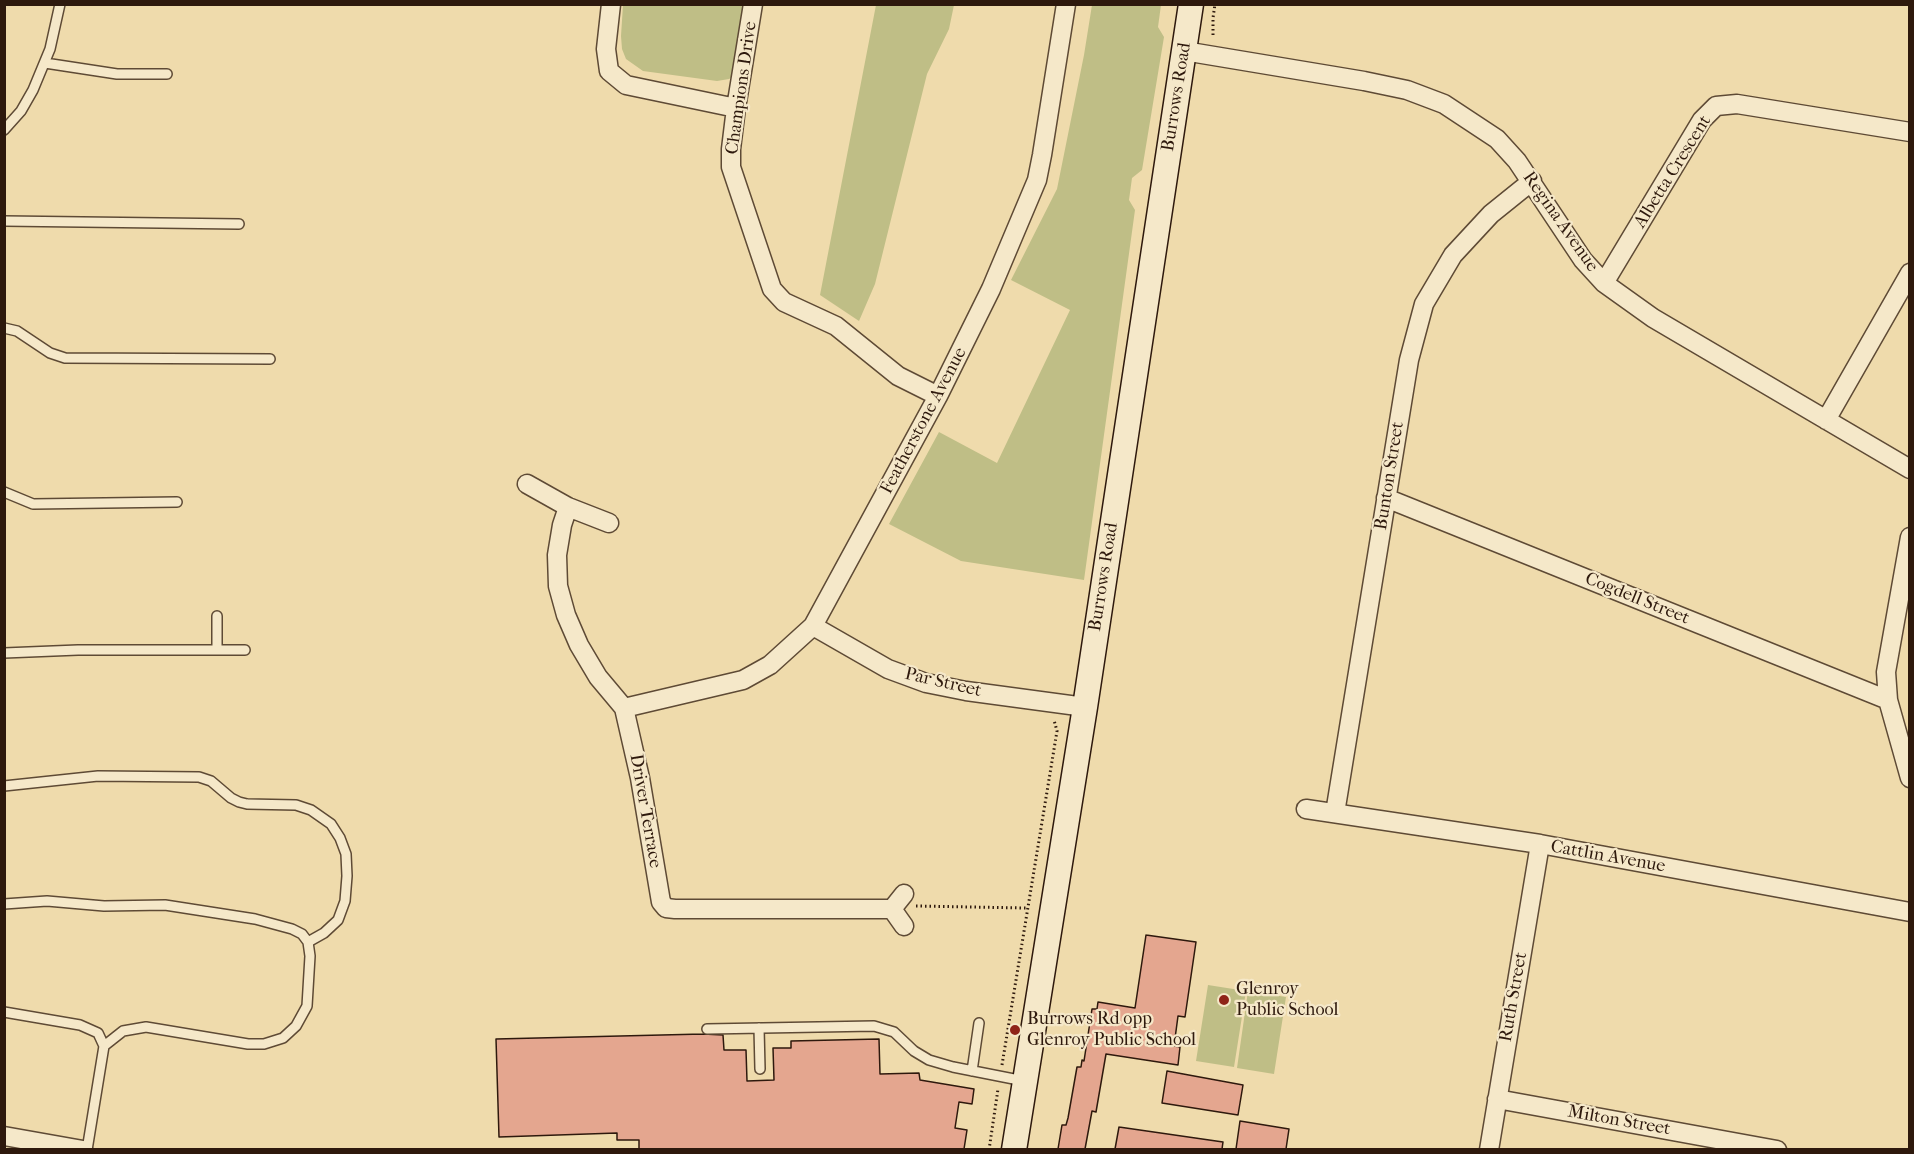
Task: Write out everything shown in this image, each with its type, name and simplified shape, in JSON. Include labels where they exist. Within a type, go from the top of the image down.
[{"type":"main road","name":"Burrows Road","points":[[1014,1149],[1085,707],[1191,4]]},
{"type":"street","points":[[611,4],[606,49],[609,70],[626,85],[736,108]]},
{"type":"street","name":"Champions Drive","points":[[753,4],[736,108],[731,167],[772,289],[784,302],[836,326],[898,376],[938,396]]},
{"type":"street","name":"Featherstone Avenue","points":[[624,708],[743,680],[770,665],[813,627],[938,396],[991,289],[1037,180],[1066,4]]},
{"type":"street","name":"Regina Avenue","points":[[1184,51],[1364,81],[1407,90],[1444,104],[1497,139],[1517,161],[1583,260],[1604,283],[1653,318],[1910,469]]},
{"type":"street","name":"Albetta Crescent","points":[[1604,283],[1702,120],[1716,106],[1737,104],[1910,132]]},
{"type":"street","name":"Bunton Street","points":[[1335,813],[1409,360],[1424,304],[1453,255],[1491,214],[1532,181]]},
{"type":"street","points":[[1826,420],[1910,273]]},
{"type":"street","points":[[527,484],[568,507],[609,523]]},
{"type":"street","name":"Cogdell Street","points":[[1386,498],[1888,700]]},
{"type":"street","name":"Driver Terrace","points":[[568,507],[562,525],[557,555],[558,586],[566,615],[579,645],[598,676],[624,708],[640,778],[661,902],[666,908],[898,917]]},
{"type":"street","points":[[1910,537],[1886,672],[1888,700],[1910,778]]},
{"type":"street","name":"Par Street","points":[[813,627],[888,669],[926,683],[966,691],[1085,707]]},
{"type":"street","name":"Cattlin Avenue","points":[[1306,808],[1540,844],[1910,912]]},
{"type":"street","name":"Ruth Street","points":[[1489,1149],[1540,844]]},
{"type":"street","points":[[898,917],[904,894]]},
{"type":"street","name":"Milton Street","points":[[1497,1099],[1777,1149]]},
{"type":"street","points":[[4,1136],[85,1149]]},
{"type":"lane","points":[[4,130],[21,111],[45,63],[60,4]]},
{"type":"lane","points":[[45,63],[117,74],[167,74]]},
{"type":"lane","points":[[4,221],[239,224]]},
{"type":"lane","points":[[4,328],[17,331],[50,353],[65,358],[270,359]]},
{"type":"lane","points":[[4,492],[33,504],[177,502]]},
{"type":"lane","points":[[217,616],[217,650]]},
{"type":"lane","points":[[4,653],[78,650],[245,650]]},
{"type":"lane","points":[[4,786],[98,776],[199,777],[211,781],[239,802],[296,805],[311,810],[331,824],[340,838],[346,854],[347,876],[345,902],[338,920],[324,933],[308,942]]},
{"type":"lane","points":[[4,904],[47,901],[104,906],[165,905],[255,919],[292,929],[302,934],[308,942],[310,956],[307,1006],[296,1026],[283,1038],[264,1044],[248,1044],[146,1027],[123,1030],[104,1046]]},
{"type":"lane","points":[[4,1012],[80,1025],[98,1034],[104,1046],[85,1149]]},
{"type":"lane","points":[[972,1071],[979,1023]]},
{"type":"lane","points":[[707,1029],[864,1025],[885,1028],[894,1032],[914,1051],[929,1060],[1026,1081]]},
{"type":"lane","points":[[759,1028],[760,1069]]},
{"type":"path","points":[[1213,35],[1215,4]]},
{"type":"path","points":[[988,1149],[1057,731],[1054,720],[1049,716]]},
{"type":"path","points":[[898,917],[908,906],[1027,908]]},
{"type":"shaded area","points":[[623,5],[752,5],[736,75],[717,81],[643,71],[626,59],[622,49]]},
{"type":"shaded area","points":[[876,5],[954,5],[949,29],[927,74],[875,284],[859,321],[820,295]]},
{"type":"shaded area","points":[[1092,5],[1161,5],[1158,27],[1164,37],[1142,170],[1132,178],[1129,200],[1135,210],[1084,580],[961,561],[889,524],[939,432],[997,463],[1070,310],[1011,280],[1057,189]]},
{"type":"shaded area","points":[[1208,985],[1246,991],[1234,1067],[1196,1061]]},
{"type":"shaded area","points":[[1248,991],[1286,997],[1274,1074],[1237,1068]]},
{"type":"building","points":[[1146,935],[1196,942],[1185,1017],[1178,1016],[1174,1046],[1180,1047],[1178,1065],[1106,1054],[1096,1112],[1092,1111],[1085,1149],[1058,1149],[1062,1125],[1066,1125],[1068,1118],[1077,1067],[1081,1067],[1082,1060],[1084,1061],[1092,1009],[1097,1009],[1098,1002],[1135,1008]]},
{"type":"building","points":[[723,1035],[724,1050],[746,1050],[747,1081],[774,1080],[773,1048],[791,1048],[791,1041],[879,1039],[880,1074],[919,1073],[920,1080],[974,1089],[972,1104],[959,1102],[955,1128],[967,1130],[964,1149],[639,1149],[639,1140],[617,1140],[617,1133],[499,1137],[496,1039]]},
{"type":"building","points":[[1167,1071],[1243,1085],[1238,1115],[1162,1103]]},
{"type":"building","points":[[1240,1121],[1289,1129],[1286,1149],[1236,1149]]},
{"type":"building","points":[[1119,1127],[1223,1142],[1222,1149],[1115,1149]]},
{"type":"place","name":"Glenroy Public School","points":[[1224,1000]]},
{"type":"place","name":"Burrows Rd opp Glenroy Public School","points":[[1015,1030]]}]
